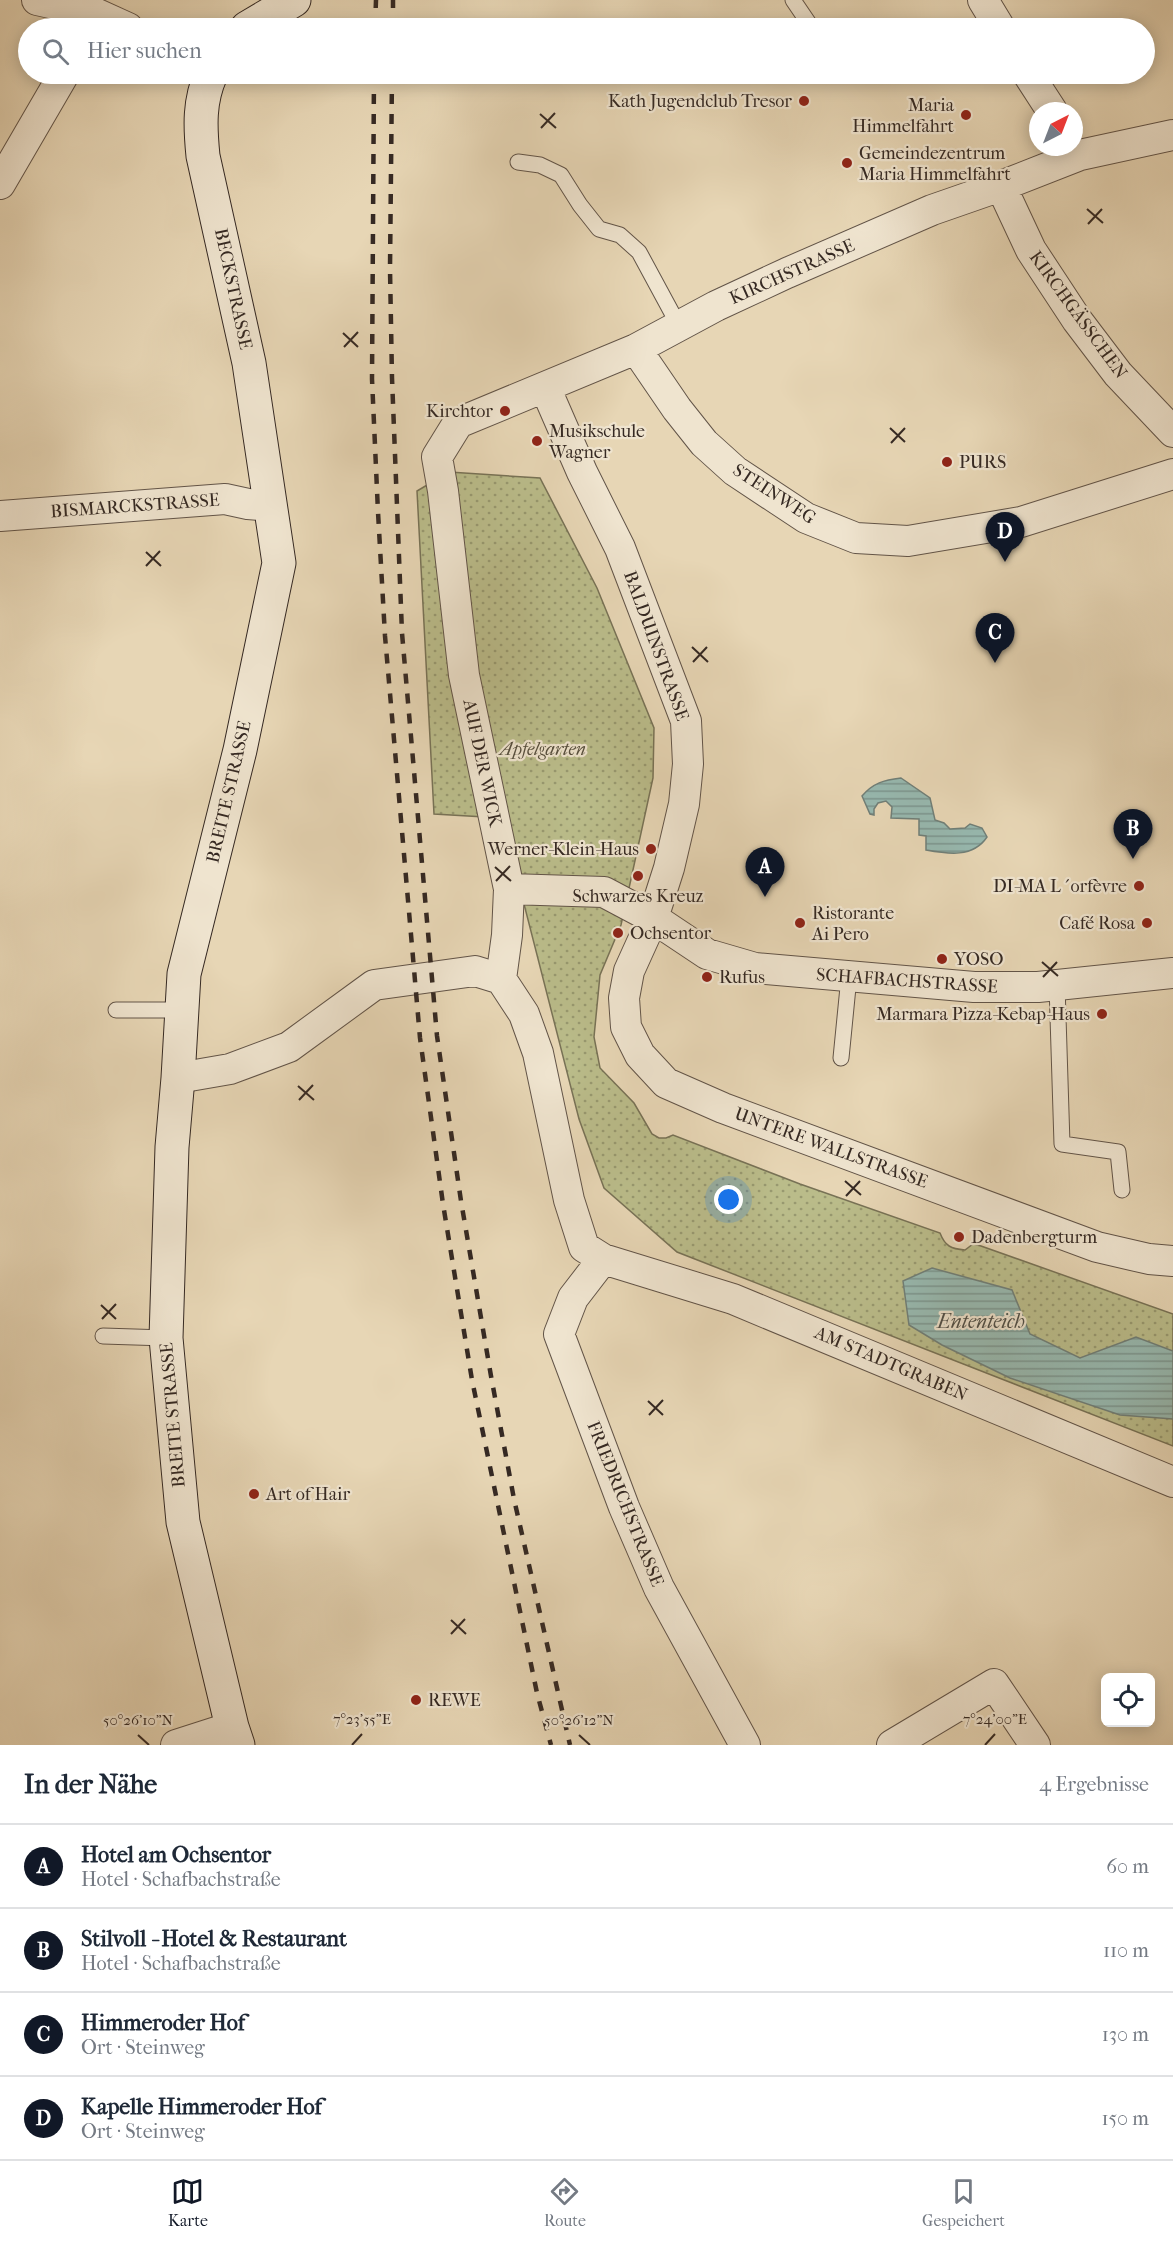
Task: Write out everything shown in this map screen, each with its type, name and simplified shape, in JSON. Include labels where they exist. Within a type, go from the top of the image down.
[{"type":"street","points":[[36,0],[93,14]]},
{"type":"street","points":[[264,18],[294,0]]},
{"type":"street","points":[[982,0],[994,18]]},
{"type":"street","points":[[0,184],[58,84]]},
{"type":"street","name":"BECKSTRASSE","points":[[207,84],[199,122],[202,156],[249,363],[270,506]]},
{"type":"street","points":[[1034,84],[1046,102]]},
{"type":"street","name":"KIRCHSTRASSE","points":[[1083,150],[1173,135]]},
{"type":"street","name":"KIRCHSTRASSE","points":[[437,457],[458,423],[636,349],[787,273],[932,210],[1000,186],[1066,156]]},
{"type":"street","name":"KIRCHGÄSSCHEN","points":[[1000,186],[1030,250],[1077,320],[1118,374],[1173,432]]},
{"type":"street","name":"STEINWEG","points":[[636,349],[677,410],[704,443],[735,471],[806,518],[856,538],[908,541],[1021,522],[1173,474]]},
{"type":"street","name":"BALDUINSTRASSE","points":[[545,387],[582,472],[620,548],[686,721],[688,764],[684,804],[669,868],[652,918]]},
{"type":"street","name":"AUF DER WICK","points":[[437,457],[464,675],[509,889],[507,935],[501,979]]},
{"type":"street","name":"BISMARCKSTRASSE","points":[[0,516],[225,499],[270,506]]},
{"type":"street","name":"BREITE STRASSE","points":[[235,1736],[183,1522],[166,1338],[171,1148],[184,974],[240,750],[279,563],[270,506]]},
{"type":"street","points":[[509,889],[604,892],[652,918]]},
{"type":"street","name":"SCHAFBACHSTRASSE","points":[[652,918],[707,954],[755,968],[974,987],[1057,985],[1173,973]]},
{"type":"street","name":"UNTERE WALLSTRASSE","points":[[652,918],[629,971],[624,998],[626,1027],[640,1055],[666,1083],[723,1108],[1097,1247],[1149,1259],[1173,1261]]},
{"type":"street","points":[[178,1078],[230,1069],[289,1047],[374,985],[476,971],[501,979],[524,1014],[538,1053],[569,1200],[584,1247],[603,1259]]},
{"type":"street","name":"AM STADTGRABEN","points":[[603,1259],[733,1299],[1173,1482]]},
{"type":"street","name":"FRIEDRICHSTRASSE","points":[[603,1259],[573,1298],[559,1334],[624,1507],[659,1588],[745,1745]]},
{"type":"street","points":[[892,1745],[994,1684],[1035,1745]]},
{"type":"street","points":[[176,1745],[235,1736]]},
{"type":"lane","points":[[793,0],[805,18]]},
{"type":"lane","points":[[518,162],[540,165],[561,175],[599,229],[620,235],[639,252],[679,326]]},
{"type":"lane","points":[[842,1058],[849,977]]},
{"type":"lane","points":[[1057,985],[1062,1144],[1118,1152],[1122,1190]]},
{"type":"lane","points":[[116,1010],[182,1010]]},
{"type":"lane","points":[[103,1336],[166,1338]]},
{"type":"green space","name":"Apfelgarten","points":[[449,472],[540,478],[597,588],[654,728],[653,778],[621,925],[600,975],[594,1037],[600,1068],[634,1103],[652,1134],[659,1138],[673,1135],[800,1184],[940,1233],[946,1244],[952,1248],[965,1250],[973,1244],[981,1246],[1173,1314],[1173,1446],[677,1252],[604,1188],[579,1119],[502,818],[434,814],[417,491]]},
{"type":"water","points":[[901,778],[930,798],[935,820],[944,823],[950,829],[965,828],[970,824],[982,828],[987,837],[975,848],[960,853],[926,850],[926,836],[919,835],[919,819],[891,818],[892,807],[886,801],[878,803],[874,809],[874,815],[870,814],[862,796],[879,783]]},
{"type":"water","name":"Ententeich","points":[[932,1268],[1012,1290],[1030,1334],[1080,1358],[1136,1337],[1173,1351],[1173,1419],[1120,1415],[1010,1378],[942,1345],[909,1325],[903,1281]]},
{"type":"railway","points":[[375,18],[376,0]]},
{"type":"railway","points":[[393,0],[393,18]]},
{"type":"railway","points":[[374,84],[372,379],[378,512],[385,636],[420,1038],[443,1204],[472,1380],[537,1693],[551,1745]]},
{"type":"railway","points":[[392,84],[390,269],[392,378],[402,633],[437,1036],[461,1201],[514,1499],[570,1745]]},
{"type":"place","name":"Kath Jugendclub Tresor","points":[[804,101]]},
{"type":"place","name":"Maria Himmelfahrt","points":[[966,115]]},
{"type":"place","name":"Gemeindezentrum Maria Himmelfahrt","points":[[847,163]]},
{"type":"place","name":"Kirchtor","points":[[505,411]]},
{"type":"place","name":"Musikschule Wagner","points":[[537,441]]},
{"type":"place","name":"PURS","points":[[947,462]]},
{"type":"place","name":"Kapelle Himmeroder Hof","points":[[1005,562]]},
{"type":"place","name":"Himmeroder Hof","points":[[995,663]]},
{"type":"place","name":"Werner-Klein-Haus","points":[[651,849]]},
{"type":"place","name":"Stilvoll - Hotel & Restaurant","points":[[1133,859]]},
{"type":"place","name":"Schwarzes Kreuz","points":[[638,876]]},
{"type":"place","name":"DI-MA L´orfèvre","points":[[1139,886]]},
{"type":"place","name":"Hotel am Ochsentor","points":[[765,897]]},
{"type":"place","name":"Ristorante Ai Pero","points":[[800,923]]},
{"type":"place","name":"Café Rosa","points":[[1147,923]]},
{"type":"place","name":"Ochsentor","points":[[618,933]]},
{"type":"place","name":"YOSO","points":[[942,959]]},
{"type":"place","name":"Rufus","points":[[707,977]]},
{"type":"place","name":"Marmara Pizza-Kebap-Haus","points":[[1102,1014]]},
{"type":"place","name":"Dadenbergturm","points":[[959,1237]]},
{"type":"place","name":"Art of Hair","points":[[254,1494]]},
{"type":"place","name":"REWE","points":[[416,1700]]}]
